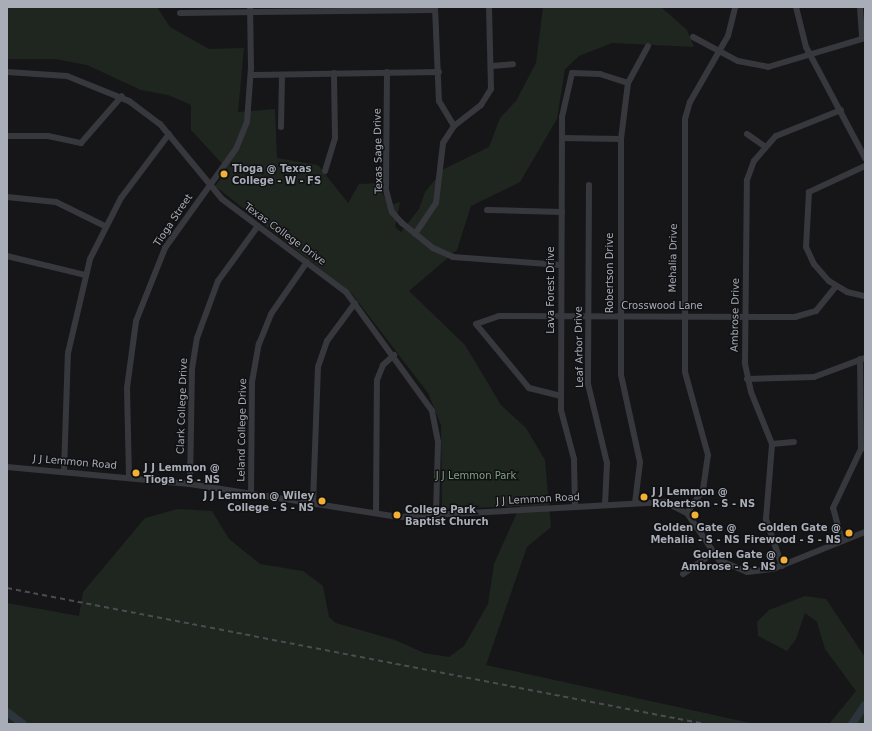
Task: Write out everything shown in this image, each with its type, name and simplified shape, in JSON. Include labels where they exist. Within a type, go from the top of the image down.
[{"type":"street","points":[[415,234],[436,203],[443,143],[454,126],[481,105],[490,89],[492,66],[489,7]]},
{"type":"street","name":"Mehalia Drive","points":[[687,513],[703,490],[708,455],[688,393],[682,316],[685,118],[690,102],[730,29],[735,7]]},
{"type":"street","points":[[796,7],[798,25],[810,55],[841,110],[865,158]]},
{"type":"street","points":[[693,36],[718,51],[746,63],[768,67],[863,38],[860,7]]},
{"type":"street","points":[[180,13],[250,10],[435,9],[439,72],[439,101],[454,126]]},
{"type":"street","name":"Tioga Street","points":[[129,477],[128,388],[136,321],[165,248],[236,149],[247,122],[251,75],[250,10]]},
{"type":"street","name":"Robertson Drive","points":[[635,503],[640,462],[622,387],[620,317],[621,139],[628,84],[648,46]]},
{"type":"street","points":[[492,66],[513,64]]},
{"type":"street","name":"Texas College Drive","points":[[7,72],[67,76],[122,96],[169,134],[209,186],[258,226],[307,262],[356,303],[394,355],[435,417],[436,515]]},
{"type":"street","name":"Texas Sage Drive","points":[[387,72],[386,190],[392,212],[415,234],[433,248],[453,257],[562,265]]},
{"type":"street","points":[[251,75],[439,72]]},
{"type":"street","points":[[325,171],[335,138],[334,73]]},
{"type":"street","name":"Lava Forest Drive","points":[[575,507],[574,459],[561,410],[562,117],[572,73],[600,74],[628,84]]},
{"type":"street","points":[[281,127],[282,75]]},
{"type":"street","points":[[7,136],[48,136],[81,144],[122,96]]},
{"type":"street","name":"Ambrose Drive","points":[[782,566],[766,519],[772,444],[747,379],[745,316],[747,180],[764,146],[785,132],[841,110]]},
{"type":"street","points":[[64,470],[66,370],[85,275],[105,226],[121,198],[169,134]]},
{"type":"street","points":[[747,134],[764,146]]},
{"type":"street","points":[[562,138],[621,139]]},
{"type":"street","points":[[865,166],[817,185],[807,197],[806,247],[819,271],[836,286],[865,296]]},
{"type":"street","name":"Leaf Arbor Drive","points":[[589,185],[588,384],[607,463],[605,505]]},
{"type":"street","points":[[7,197],[56,202],[105,226]]},
{"type":"street","points":[[487,210],[562,212]]},
{"type":"street","name":"Clark College Drive","points":[[190,484],[192,375],[197,338],[218,281],[258,226]]},
{"type":"street","points":[[7,256],[85,275]]},
{"type":"street","name":"Leland College Drive","points":[[251,493],[252,382],[259,344],[279,301],[307,262]]},
{"type":"street","name":"Crosswood Lane","points":[[561,396],[529,388],[476,324],[499,316],[620,317],[807,315],[816,311],[836,286]]},
{"type":"street","points":[[313,503],[318,367],[328,342],[356,303]]},
{"type":"street","points":[[376,513],[377,380],[383,365],[394,355]]},
{"type":"street","points":[[747,379],[814,377],[862,358],[861,449],[833,508],[842,541]]},
{"type":"street","points":[[772,444],[794,442]]},
{"type":"street","name":"J J Lemmon Road","points":[[7,467],[64,470],[190,484],[398,517],[665,502],[687,513]]},
{"type":"street","points":[[687,513],[712,554],[729,566],[746,572],[766,571],[782,566],[865,532]]},
{"type":"street","points":[[683,574],[712,554]]},
{"type":"green space","name":"J J Lemmon Park","points":[[7,7],[157,7],[170,27],[209,49],[244,48],[238,112],[275,109],[277,158],[318,165],[348,203],[359,184],[377,183],[389,206],[400,202],[395,227],[401,232],[419,209],[425,192],[444,169],[489,147],[500,118],[516,101],[536,63],[543,7],[661,7],[687,30],[694,47],[612,43],[579,56],[565,69],[557,119],[520,182],[471,206],[457,250],[409,291],[465,345],[501,405],[526,428],[545,460],[551,527],[527,547],[486,665],[755,724],[7,724],[7,603],[79,616],[83,592],[145,518],[178,509],[212,511],[229,539],[260,564],[303,571],[323,586],[329,617],[336,623],[395,640],[424,653],[449,657],[464,646],[488,604],[494,564],[520,506],[442,509],[441,425],[428,393],[352,294],[215,186],[228,170],[191,130],[191,105],[168,95],[141,90],[87,65],[55,59],[7,59]]},
{"type":"green space","points":[[805,596],[826,599],[865,657],[865,724],[829,724],[856,691],[825,649],[817,622],[805,613],[796,639],[787,651],[758,636],[757,622],[769,610]]},
{"type":"waterway","points":[[852,724],[865,705]]},
{"type":"waterway","points":[[7,712],[23,724]]},
{"type":"railway","points":[[7,588],[705,724]]},
{"type":"place","name":"Tioga @ Texas College - W - FS","points":[[224,174]]},
{"type":"place","name":"J J Lemmon @ Tioga - S - NS","points":[[136,473]]},
{"type":"place","name":"J J Lemmon @ Robertson - S - NS","points":[[644,497]]},
{"type":"place","name":"J J Lemmon @ Wiley College - S - NS","points":[[322,501]]},
{"type":"place","name":"College Park Baptist Church","points":[[397,515]]},
{"type":"place","name":"Golden Gate @ Mehalia - S - NS","points":[[695,515]]},
{"type":"place","name":"Golden Gate @ Firewood - S - NS","points":[[849,533]]},
{"type":"place","name":"Golden Gate @ Ambrose - S - NS","points":[[784,560]]}]
